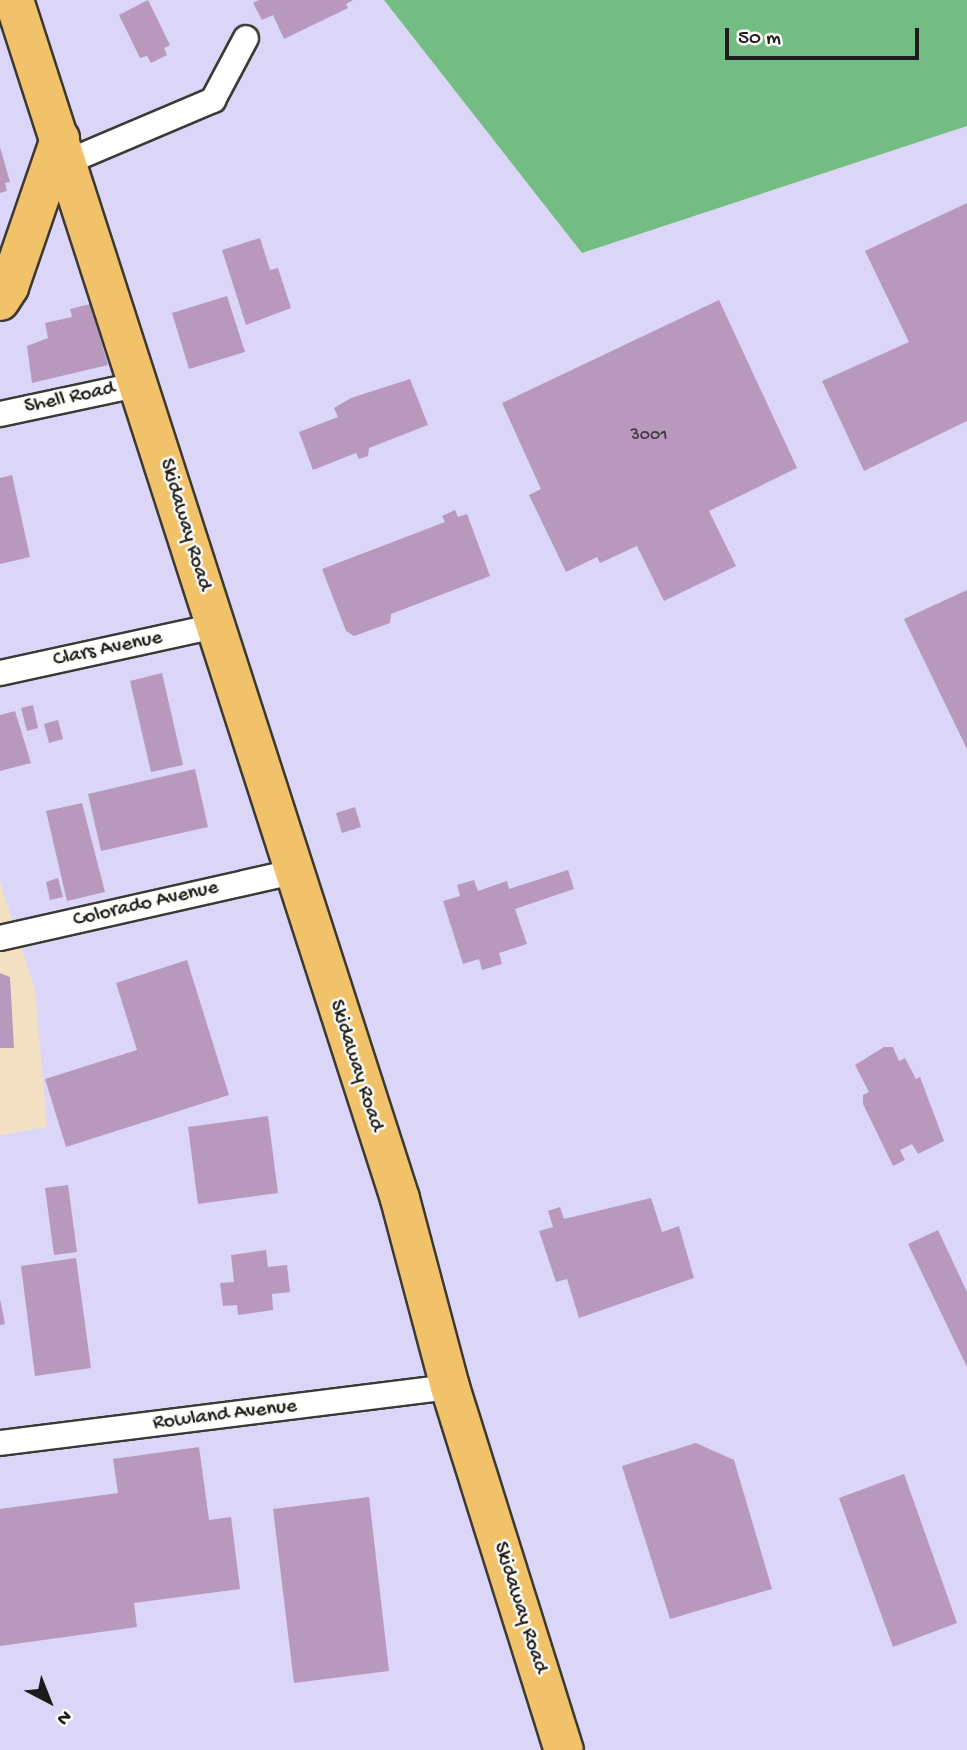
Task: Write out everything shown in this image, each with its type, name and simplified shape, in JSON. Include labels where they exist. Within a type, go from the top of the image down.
[{"type":"main road","name":"Skidaway Road","points":[[14,0],[141,384],[292,872],[400,1199],[450,1387],[564,1750]]},
{"type":"main road","points":[[0,301],[9,287],[63,151]]},
{"type":"street","points":[[63,151],[213,100],[246,38]]},
{"type":"street","name":"Shell Road","points":[[0,414],[141,384]]},
{"type":"street","name":"Clars Avenue","points":[[0,673],[216,626]]},
{"type":"street","name":"Colorado Avenue","points":[[0,938],[292,872]]},
{"type":"street","name":"Rowland Avenue","points":[[0,1443],[450,1387]]},
{"type":"shaded area","points":[[0,0],[384,0],[582,253],[967,126],[967,1750],[0,1750],[0,1135],[47,1127],[35,990],[0,882]]},
{"type":"green space","points":[[384,0],[967,0],[967,126],[582,253]]},
{"type":"building","points":[[148,0],[170,45],[164,48],[167,55],[151,63],[147,56],[140,58],[119,15]]},
{"type":"building","points":[[259,0],[353,0],[346,4],[348,8],[284,39],[273,15],[262,20],[253,3]]},
{"type":"building","points":[[0,147],[10,182],[5,183],[7,191],[0,193]]},
{"type":"building","points":[[967,203],[967,421],[864,471],[822,381],[909,342],[865,251]]},
{"type":"building","points":[[260,238],[270,270],[278,268],[291,308],[246,325],[222,250]]},
{"type":"building","points":[[227,296],[245,352],[189,369],[172,313]]},
{"type":"building","points":[[719,300],[797,468],[709,511],[736,566],[664,601],[637,546],[600,563],[597,557],[566,572],[529,495],[541,489],[502,403]]},
{"type":"building","points":[[90,304],[108,365],[32,383],[27,346],[48,338],[45,323],[72,317],[70,309]]},
{"type":"building","points":[[410,379],[428,425],[369,448],[368,456],[359,459],[356,453],[313,470],[299,432],[338,417],[334,408],[351,398]]},
{"type":"building","points":[[12,475],[30,557],[0,564],[0,478]]},
{"type":"building","points":[[455,510],[458,517],[467,514],[490,576],[391,614],[390,623],[354,636],[346,631],[322,569],[445,522],[442,516]]},
{"type":"building","points":[[967,590],[967,749],[904,619]]},
{"type":"building","points":[[162,673],[183,765],[151,772],[130,681]]},
{"type":"building","points":[[33,705],[38,728],[27,731],[21,708]]},
{"type":"building","points":[[15,711],[31,763],[0,771],[0,715]]},
{"type":"building","points":[[58,720],[63,739],[49,743],[44,724]]},
{"type":"building","points":[[195,769],[208,827],[101,851],[88,794]]},
{"type":"building","points":[[82,803],[105,892],[67,901],[46,811]]},
{"type":"building","points":[[355,807],[361,827],[342,833],[336,813]]},
{"type":"building","points":[[568,870],[574,889],[515,909],[527,944],[499,953],[502,964],[482,970],[479,959],[463,964],[443,901],[460,896],[457,885],[474,880],[478,891],[507,881],[509,889]]},
{"type":"building","points":[[58,878],[63,897],[50,900],[46,882]]},
{"type":"building","points":[[187,960],[229,1095],[66,1147],[45,1079],[137,1050],[116,983]]},
{"type":"building","points":[[0,973],[10,977],[14,1048],[0,1048]]},
{"type":"building","points":[[884,1047],[893,1047],[899,1061],[905,1058],[916,1079],[920,1077],[944,1141],[918,1154],[912,1144],[900,1150],[905,1160],[893,1166],[863,1104],[863,1095],[869,1092],[855,1065]]},
{"type":"building","points":[[268,1116],[278,1193],[198,1204],[188,1127]]},
{"type":"building","points":[[68,1185],[77,1252],[54,1255],[45,1188]]},
{"type":"building","points":[[651,1198],[662,1232],[679,1226],[694,1278],[579,1318],[567,1279],[556,1282],[539,1231],[553,1227],[548,1211],[560,1207],[564,1219]]},
{"type":"building","points":[[938,1230],[967,1292],[967,1367],[908,1244]]},
{"type":"building","points":[[266,1250],[268,1267],[287,1265],[290,1292],[272,1294],[273,1310],[238,1315],[237,1305],[223,1306],[220,1283],[234,1282],[231,1255]]},
{"type":"building","points":[[76,1258],[91,1368],[35,1376],[21,1266]]},
{"type":"building","points":[[0,1299],[5,1324],[0,1325]]},
{"type":"building","points":[[696,1443],[734,1460],[772,1589],[670,1619],[622,1466]]},
{"type":"building","points":[[199,1447],[209,1520],[231,1517],[240,1589],[134,1603],[137,1627],[0,1646],[0,1509],[118,1493],[113,1459]]},
{"type":"building","points":[[904,1474],[957,1623],[893,1647],[839,1498]]},
{"type":"building","points":[[369,1497],[389,1671],[294,1683],[273,1509]]}]
